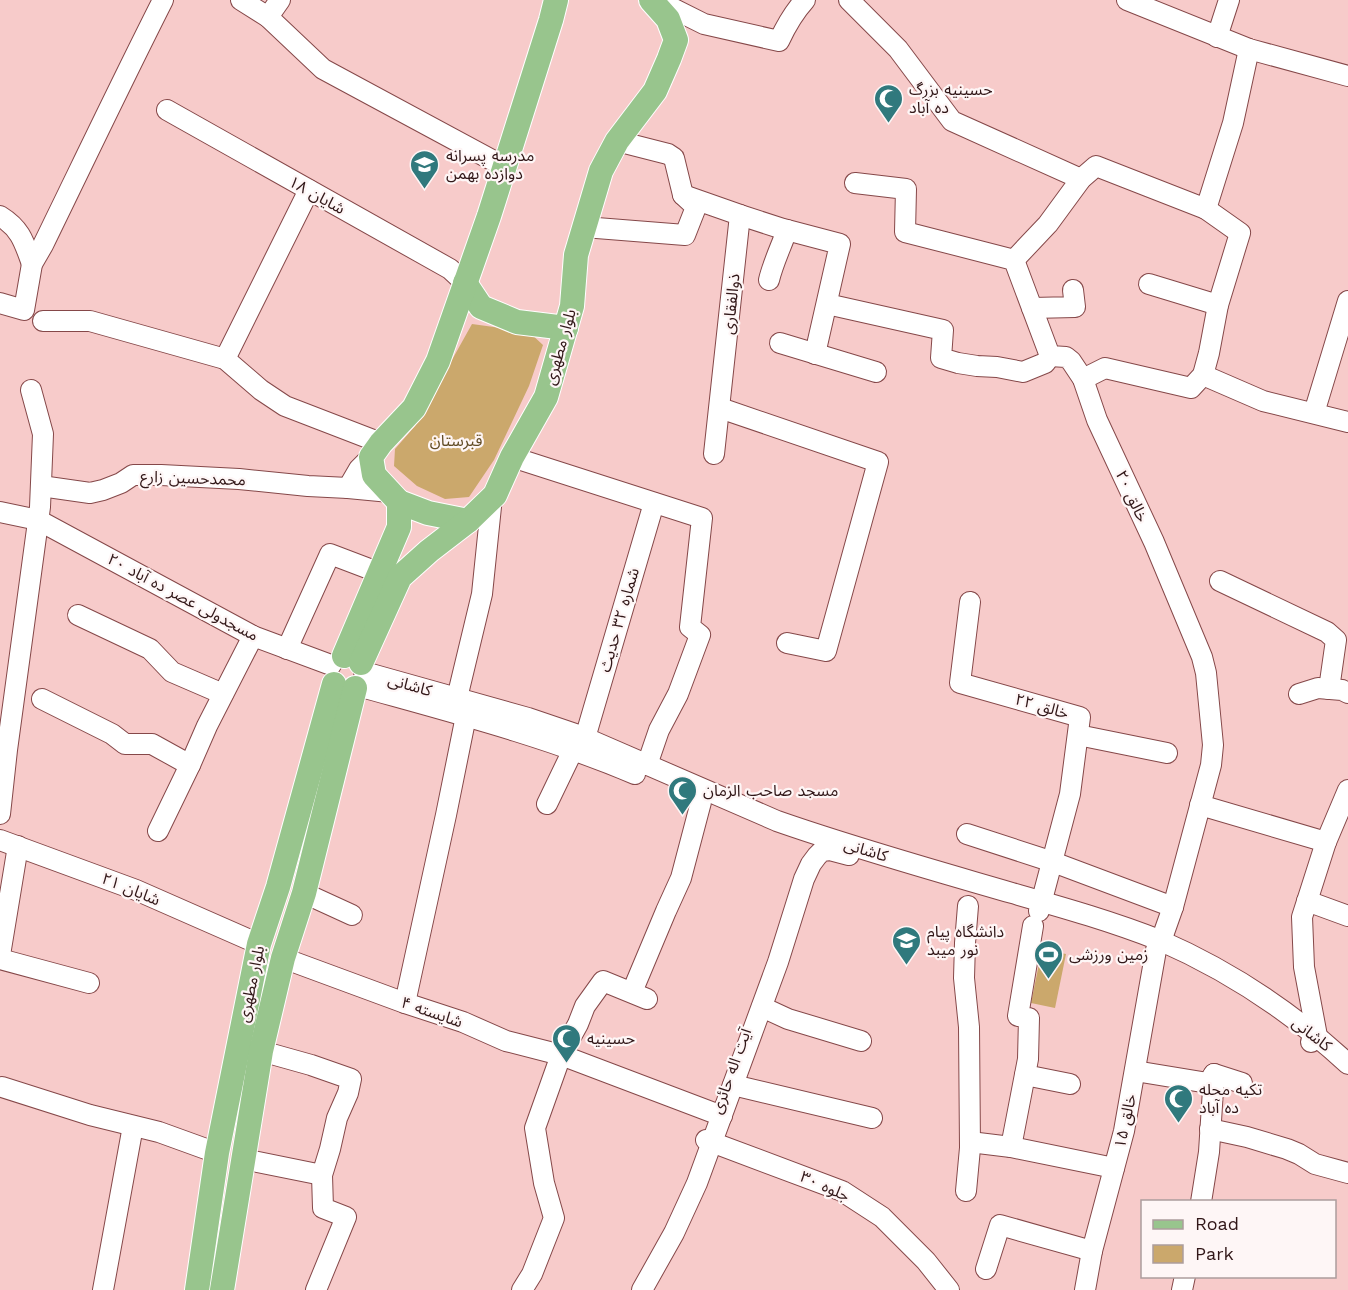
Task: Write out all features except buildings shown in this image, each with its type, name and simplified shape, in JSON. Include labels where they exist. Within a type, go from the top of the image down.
[{"type":"main road","points":[[468,521],[428,513],[394,497],[374,475],[376,450],[414,408],[438,362],[489,216],[554,10],[576,0]]},
{"type":"main road","name":"بلوار مطهری","points":[[222,1290],[261,1051],[283,958],[304,893],[350,673],[400,577],[468,521],[495,495],[512,457],[546,398],[572,306],[576,255],[601,171],[617,141],[655,91],[676,40],[668,19],[651,0]]},
{"type":"main road","points":[[465,283],[481,307],[517,322],[566,328]]},
{"type":"main road","name":"بلوار مطهری","points":[[197,1290],[217,1153],[259,944],[350,673],[380,573],[399,527],[394,497]]},
{"type":"main road","points":[[202,1260],[226,1264]]},
{"type":"street","points":[[0,303],[24,310],[32,264],[163,0]]},
{"type":"street","points":[[241,0],[268,17],[323,69],[505,167]]},
{"type":"street","points":[[268,17],[280,0]]},
{"type":"street","points":[[656,0],[704,24],[779,41],[785,27],[805,0]]},
{"type":"street","points":[[849,0],[898,49],[952,121],[1081,178]]},
{"type":"street","points":[[1127,0],[1249,49],[1348,76]]},
{"type":"street","points":[[1217,37],[1229,0]]},
{"type":"street","points":[[1206,209],[1233,123],[1249,49]]},
{"type":"street","name":"شایان ۱۸","points":[[167,110],[450,269],[465,283]]},
{"type":"street","points":[[584,227],[685,236],[696,207],[683,195],[674,158],[668,154],[617,141]]},
{"type":"street","points":[[1014,260],[1048,224],[1081,178],[1096,166],[1206,209],[1240,233],[1218,305],[1203,375],[1191,388],[1105,368],[1083,379]]},
{"type":"street","points":[[855,183],[906,189],[905,232],[1014,260]]},
{"type":"street","points":[[225,359],[309,190]]},
{"type":"street","points":[[683,195],[787,230],[840,244],[815,354]]},
{"type":"street","name":"ذوالفقاری","points":[[714,454],[740,215]]},
{"type":"street","points":[[0,216],[13,225],[23,239],[32,264]]},
{"type":"street","points":[[769,280],[787,230]]},
{"type":"street","points":[[827,304],[943,330],[941,358],[957,363],[997,366],[1023,372],[1045,363],[1050,356],[1014,260]]},
{"type":"street","points":[[1149,284],[1218,305]]},
{"type":"street","points":[[1032,308],[1075,307],[1073,290]]},
{"type":"street","points":[[1314,413],[1348,301]]},
{"type":"street","points":[[43,321],[90,321],[225,359],[261,390],[285,406],[376,450],[358,469],[348,488]]},
{"type":"street","points":[[780,344],[876,372]]},
{"type":"street","name":"خالق ۲۰","points":[[1050,356],[1066,357],[1083,379],[1097,420],[1154,542],[1202,657],[1206,674],[1213,745],[1211,765],[1173,907],[1158,946]]},
{"type":"street","points":[[1203,375],[1263,401],[1348,422]]},
{"type":"street","points":[[0,814],[41,486],[43,434],[31,390]]},
{"type":"street","points":[[720,408],[878,462],[826,651],[787,643]]},
{"type":"street","points":[[512,457],[702,518],[690,627],[700,635],[678,694],[659,730],[647,765]]},
{"type":"street","name":"محمدحسین زارع","points":[[41,486],[90,492],[121,483],[133,475],[161,475],[348,488],[394,497]]},
{"type":"street","points":[[405,1003],[466,716],[457,698],[482,594],[492,497]]},
{"type":"street","name":"شماره ۳۲ حدیث","points":[[547,804],[579,744],[654,503]]},
{"type":"street","name":"مسجدولی عصر ده آباد ۲۰","points":[[0,512],[38,520],[253,636],[350,673]]},
{"type":"street","points":[[287,649],[330,554],[380,573]]},
{"type":"street","points":[[1220,581],[1327,632],[1336,640],[1339,691],[1318,688],[1299,694]]},
{"type":"street","name":"خالق ۲۲","points":[[970,602],[960,683],[1080,717],[1070,794],[1038,913],[1018,1016],[1029,1018],[1028,1059],[1025,1075]]},
{"type":"street","points":[[78,615],[150,649],[172,672],[223,694]]},
{"type":"street","points":[[158,831],[207,726],[253,636]]},
{"type":"street","name":"کاشانی","points":[[350,673],[457,698],[528,718],[619,767],[806,843],[892,866],[1038,913],[1135,931],[1158,946],[1236,980],[1347,1071]]},
{"type":"street","name":"کاشانی","points":[[350,673],[466,716],[579,744],[647,765],[777,821],[1038,913]]},
{"type":"street","points":[[42,699],[112,734],[125,744],[152,744],[190,765]]},
{"type":"street","points":[[1078,735],[1167,753]]},
{"type":"street","points":[[1312,1041],[1304,968],[1302,916],[1326,842],[1343,818],[1348,790]]},
{"type":"street","points":[[522,1290],[532,1274],[554,1218],[544,1183],[535,1128],[561,1055],[585,1006],[603,981],[639,995],[666,911],[681,878],[701,802]]},
{"type":"street","points":[[1200,805],[1326,842]]},
{"type":"street","points":[[777,821],[806,843]]},
{"type":"street","points":[[967,834],[1053,862],[1173,907]]},
{"type":"street","points":[[0,954],[9,843]]},
{"type":"street","name":"شایان ۲۱","points":[[9,843],[136,890],[259,944]]},
{"type":"street","name":"آیت اله حائری","points":[[642,1290],[674,1233],[697,1183],[709,1141],[770,963],[806,843]]},
{"type":"street","points":[[830,850],[853,846]]},
{"type":"street","name":"کاشانی","points":[[804,879],[817,856],[822,851],[830,850]]},
{"type":"street","name":"آیت اله حائری","points":[[718,1115],[733,1085],[762,1007],[804,879]]},
{"type":"street","points":[[304,893],[352,915]]},
{"type":"street","points":[[1307,901],[1348,916]]},
{"type":"street","points":[[966,1191],[970,1145],[969,1027],[964,978],[964,943],[968,906]]},
{"type":"street","name":"خالق ۱۵","points":[[1085,1290],[1092,1251],[1124,1131],[1158,946]]},
{"type":"street","name":"شایسته ۴","points":[[283,958],[463,1022],[507,1041],[561,1055],[718,1115]]},
{"type":"street","points":[[0,959],[89,983]]},
{"type":"street","points":[[762,1007],[788,1019],[861,1041]]},
{"type":"street","points":[[261,1051],[351,1079],[348,1093],[337,1118],[322,1175],[323,1208],[346,1217],[316,1290]]},
{"type":"street","points":[[1135,1071],[1208,1083],[1214,1074]]},
{"type":"street","points":[[1214,1074],[1242,1083]]},
{"type":"street","points":[[1201,1200],[1209,1152],[1214,1074]]},
{"type":"street","points":[[1011,1147],[1025,1075],[1070,1084]]},
{"type":"street","points":[[733,1085],[872,1118]]},
{"type":"street","points":[[2,1087],[90,1115],[159,1132],[217,1153]]},
{"type":"street","points":[[104,1290],[133,1126]]},
{"type":"street","points":[[1210,1129],[1287,1149],[1315,1164],[1348,1173]]},
{"type":"street","name":"آیت اله حائری","points":[[633,1290],[666,1233],[709,1141]]},
{"type":"street","name":"جلوه ۳۰","points":[[709,1141],[842,1191],[882,1217],[926,1261],[949,1290]]},
{"type":"street","points":[[970,1145],[1011,1147],[1114,1168]]},
{"type":"street","points":[[243,1159],[322,1175]]},
{"type":"street","points":[[987,1269],[1000,1225],[1092,1251]]},
{"type":"green space","name":"قبرستان","points":[[472,324],[529,332],[543,345],[529,386],[494,460],[469,497],[445,499],[417,486],[394,466],[395,449],[415,426]]},
{"type":"green space","name":"زمین ورزشی","points":[[1042,949],[1066,954],[1055,1008],[1031,1003]]},
{"type":"place","name":"حسینیه بزرگ ده آباد","points":[[888,124]]},
{"type":"place","name":"مدرسه پسرانه دوازده بهمن","points":[[425,190]]},
{"type":"place","name":"مسجد صاحب الزمان","points":[[682,816]]},
{"type":"place","name":"دانشگاه پیام نور میبد","points":[[906,966]]},
{"type":"place","name":"زمین ورزشی","points":[[1048,980]]},
{"type":"place","name":"حسینیه","points":[[566,1064]]},
{"type":"place","name":"تکیه محله ده آباد","points":[[1178,1124]]}]
